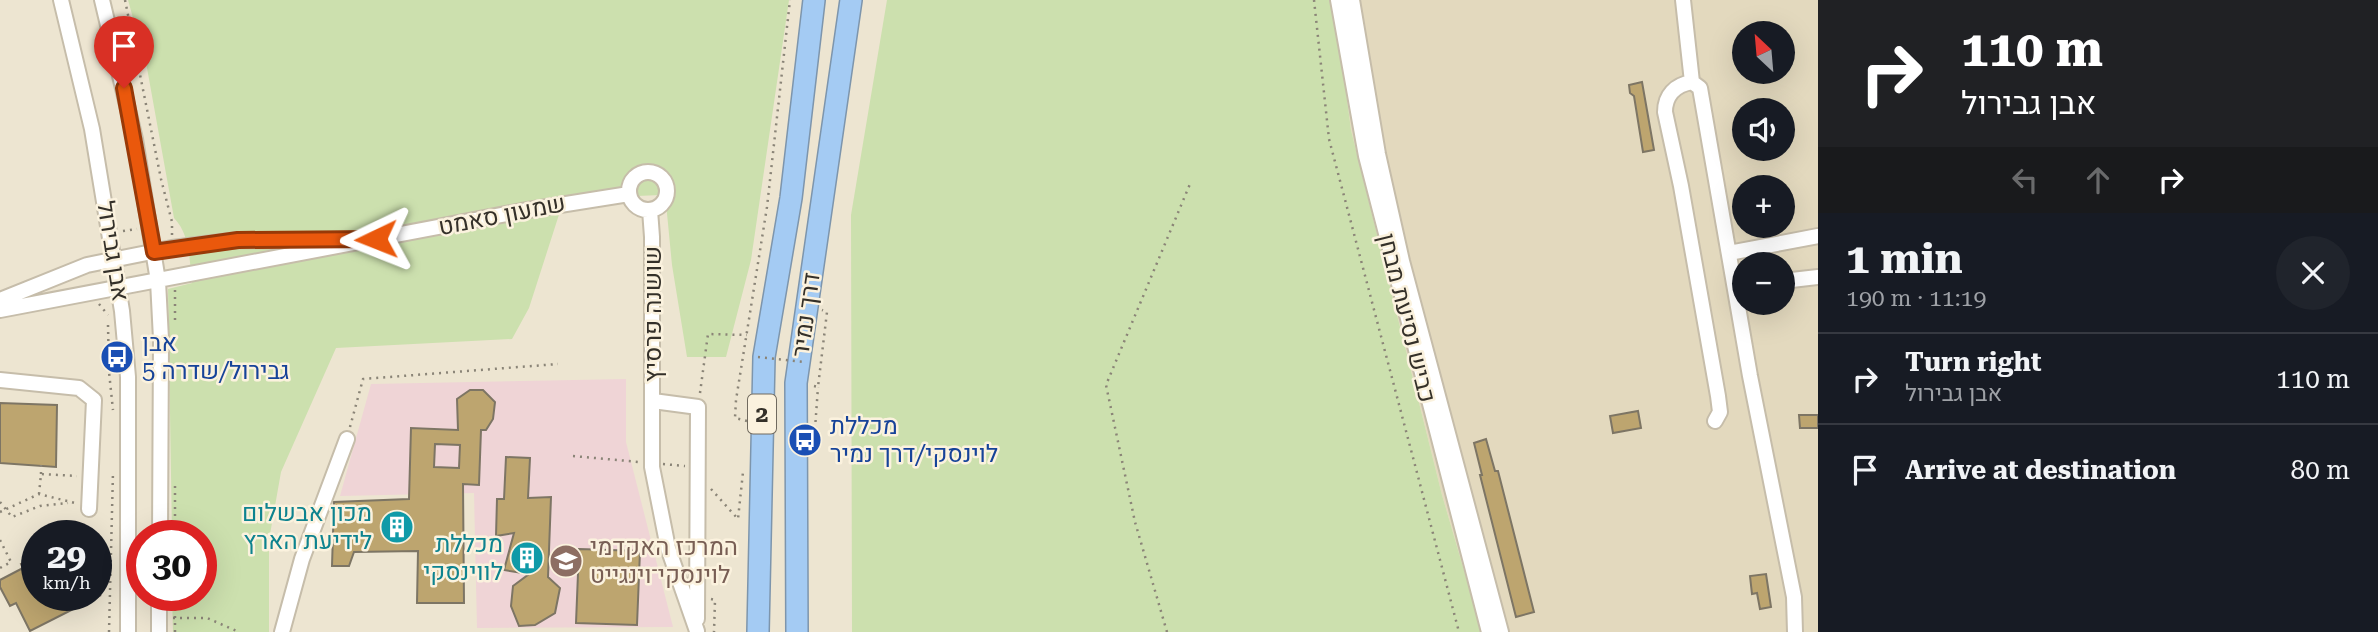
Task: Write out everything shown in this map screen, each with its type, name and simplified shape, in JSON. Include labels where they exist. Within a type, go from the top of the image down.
[{"type":"highway","name":"דרך נמיר","points":[[758,632],[764,357],[791,198],[814,0]]},
{"type":"highway","name":"דרך נמיר","points":[[797,632],[796,383],[851,0]]},
{"type":"street","name":"אבן גבירול","points":[[61,0],[92,129],[119,288],[128,377],[128,632]]},
{"type":"street","name":"אבן גבירול","points":[[102,0],[127,101],[158,281],[161,339],[160,520]]},
{"type":"street","name":"כביש נסיעת מבחן","points":[[1338,0],[1366,156],[1489,632]]},
{"type":"street","name":"כביש נסיעת מבחן","points":[[1352,0],[1378,154],[1402,261],[1501,632]]},
{"type":"street","points":[[1356,18],[1357,0]]},
{"type":"street","points":[[1683,0],[1692,82],[1700,88],[1732,262]]},
{"type":"street","points":[[1692,82],[1681,84],[1669,94],[1665,112],[1681,186],[1718,396],[1720,412],[1715,421]]},
{"type":"street","points":[[640,173],[659,174],[667,185],[667,197],[659,207],[650,210],[635,205],[629,194],[631,182],[640,173]]},
{"type":"street","name":"שמעון סאמט","points":[[0,310],[536,208],[629,194]]},
{"type":"street","name":"שושנה פרסיץ","points":[[650,210],[653,401],[698,407]]},
{"type":"street","points":[[1729,253],[1818,236]]},
{"type":"street","name":"שמעון סאמט","points":[[0,300],[67,271],[172,248],[238,240],[376,239]]},
{"type":"street","points":[[1795,280],[1818,277]]},
{"type":"street","points":[[1745,315],[1794,597],[1795,632]]},
{"type":"street","points":[[0,380],[79,388],[94,400],[90,506]]},
{"type":"street","points":[[653,401],[652,463],[668,548],[697,631]]},
{"type":"street","points":[[697,631],[698,407]]},
{"type":"street","points":[[282,632],[302,559],[347,439]]},
{"type":"path","points":[[125,0],[172,222],[172,248]]},
{"type":"path","points":[[748,421],[735,418],[767,207],[790,0]]},
{"type":"path","points":[[1314,0],[1329,139],[1459,632]]},
{"type":"path","points":[[1167,632],[1135,522],[1107,385],[1190,184]]},
{"type":"path","points":[[90,293],[108,316],[109,372],[114,419]]},
{"type":"path","points":[[698,407],[708,334],[753,335]]},
{"type":"path","points":[[758,357],[805,362]]},
{"type":"path","points":[[347,439],[363,379],[558,364]]},
{"type":"path","points":[[814,435],[818,387]]},
{"type":"path","points":[[573,456],[652,463],[697,475],[738,519],[743,470]]},
{"type":"path","points":[[109,632],[113,460]]},
{"type":"path","points":[[39,494],[41,465]]},
{"type":"path","points":[[41,474],[91,477]]},
{"type":"path","points":[[0,512],[39,494],[90,506]]},
{"type":"path","points":[[0,502],[12,517],[40,506],[71,502]]},
{"type":"path","points":[[0,540],[11,562],[0,568]]},
{"type":"path","points":[[175,611],[175,632]]},
{"type":"path","points":[[159,625],[175,618],[207,618],[239,632]]},
{"type":"shaded area","points":[[1334,0],[1818,0],[1818,632],[1482,632],[1442,495],[1351,130]]},
{"type":"shaded area","name":"המרכז האקדמי לוינסקי־וינגייט","points":[[626,379],[626,442],[673,627],[477,628],[474,493],[340,496],[371,384]]},
{"type":"green space","points":[[128,0],[789,0],[751,260],[726,357],[687,357],[672,265],[666,203],[661,195],[564,199],[529,308],[512,339],[336,348],[281,472],[269,540],[269,632],[173,632],[172,611],[217,611],[217,520],[172,520],[168,289],[192,283],[184,233],[174,218],[147,68]]},
{"type":"green space","points":[[887,0],[1334,0],[1351,130],[1442,495],[1482,632],[852,632],[851,215]]},
{"type":"building","points":[[1642,82],[1654,150],[1643,152],[1634,96],[1630,93],[1629,85]]},
{"type":"building","name":"מכון אבשלום לידיעת הארץ","points":[[470,390],[483,390],[495,402],[493,419],[486,430],[481,430],[479,485],[463,484],[464,603],[417,603],[418,551],[354,552],[349,566],[332,566],[334,502],[409,499],[411,428],[458,430],[457,399]],"holes":[[[435,444],[460,445],[459,468],[434,467]]]},
{"type":"building","points":[[0,403],[57,405],[56,467],[0,463]]},
{"type":"building","points":[[1638,411],[1641,428],[1613,433],[1610,416]]},
{"type":"building","points":[[1799,415],[1818,415],[1818,428],[1800,428]]},
{"type":"building","points":[[1486,439],[1495,471],[1498,471],[1534,612],[1516,617],[1474,443]]},
{"type":"building","name":"מכללת לווינסקי","points":[[506,457],[530,458],[528,498],[551,497],[548,577],[560,588],[555,613],[535,625],[519,626],[511,606],[513,586],[529,574],[504,570],[514,533],[496,536],[497,499],[504,499]]},
{"type":"building","points":[[579,549],[640,551],[637,625],[576,623]]},
{"type":"building","points":[[21,569],[21,611],[69,611],[30,631],[16,603],[10,606],[0,587],[0,580]]},
{"type":"building","points":[[1766,574],[1771,607],[1760,609],[1757,593],[1752,594],[1750,576]]},
{"type":"place","name":"אבן גבירול/שדרה 5","points":[[117,357]]},
{"type":"place","name":"מכללת לוינסקי/דרך נמיר","points":[[805,440]]},
{"type":"place","name":"מכון אבשלום לידיעת הארץ","points":[[397,527]]},
{"type":"place","name":"מכללת לווינסקי","points":[[527,558]]},
{"type":"place","name":"המרכז האקדמי לוינסקי־וינגייט","points":[[566,561]]},
{"type":"route","points":[[124,88],[154,252],[238,240],[376,239]]}]
